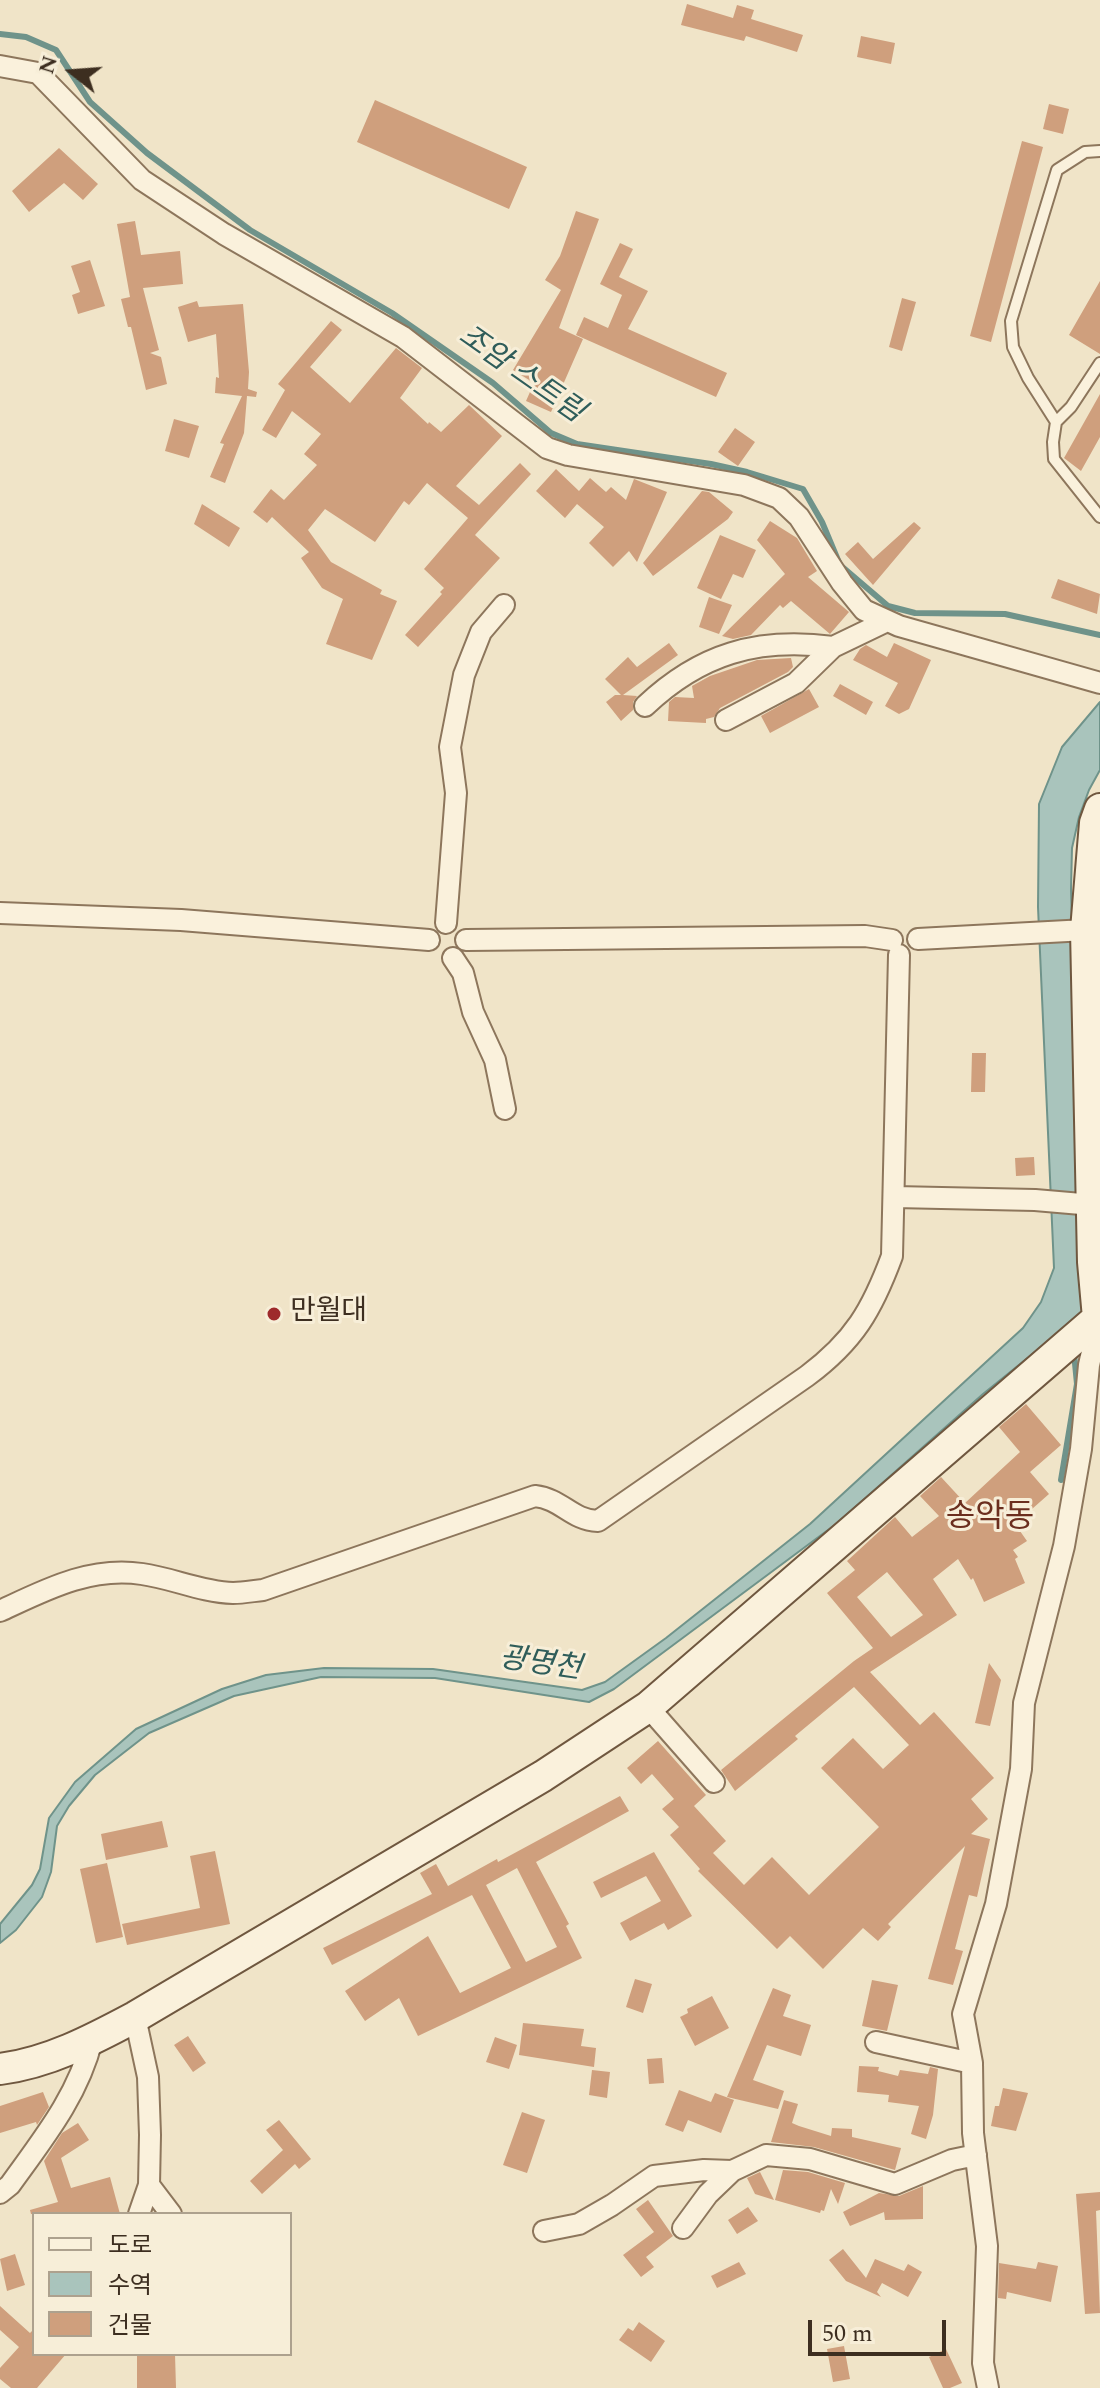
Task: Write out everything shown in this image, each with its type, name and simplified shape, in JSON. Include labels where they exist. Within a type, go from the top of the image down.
[{"type":"street","points":[[0,66],[38,73],[142,180],[224,234],[403,337],[547,448],[568,455],[744,485],[779,498],[799,517],[842,583],[864,610],[887,621],[1100,683]]},
{"type":"street","points":[[446,923],[456,793],[450,747],[464,675],[481,632],[504,605]]},
{"type":"street","points":[[726,720],[796,683],[833,647],[887,621]]},
{"type":"street","points":[[645,706],[671,682],[706,661],[780,644],[801,642],[833,647]]},
{"type":"street","points":[[988,2388],[983,2363],[987,2246],[976,2155],[972,2063],[963,2014],[996,1904],[1021,1769],[1024,1703],[1064,1546],[1081,1449],[1089,1365],[1088,1327],[1093,1262],[1087,1203],[1079,930],[1095,823],[1100,809]]},
{"type":"street","points":[[0,913],[181,920],[429,940]]},
{"type":"street","points":[[442,922],[446,923],[453,923],[462,930],[466,940],[462,951],[453,958],[441,958],[432,951],[429,940],[432,929],[442,922]]},
{"type":"street","points":[[0,1611],[67,1580],[106,1573],[140,1573],[233,1593],[263,1590],[535,1496],[559,1503],[582,1520],[598,1521],[834,1356],[877,1296],[892,1256],[895,1197],[894,934],[904,929],[918,939],[1079,930]]},
{"type":"street","points":[[466,940],[849,936],[895,947]]},
{"type":"street","points":[[453,958],[463,973],[473,1012],[495,1060],[505,1109]]},
{"type":"street","points":[[895,1197],[1087,1203]]},
{"type":"street","points":[[0,2069],[50,2057],[92,2040],[135,2017],[543,1776],[648,1707],[1088,1327]]},
{"type":"street","points":[[648,1707],[714,1782]]},
{"type":"street","points":[[135,2017],[148,2077],[149,2185],[140,2212]]},
{"type":"street","points":[[0,2193],[10,2185],[72,2096],[85,2067],[92,2040]]},
{"type":"street","points":[[876,2042],[972,2063]]},
{"type":"street","points":[[683,2228],[708,2194],[732,2171],[766,2155],[810,2159],[895,2184],[952,2160],[976,2155]]},
{"type":"street","points":[[544,2231],[579,2224],[654,2176],[704,2170],[732,2171]]},
{"type":"street","points":[[149,2185],[169,2212]]},
{"type":"lane","points":[[1056,422],[1028,378],[1013,347],[1011,321],[1057,170],[1085,152],[1100,151]]},
{"type":"lane","points":[[1100,363],[1071,407],[1056,422],[1053,442],[1054,459],[1100,517]]},
{"type":"water","points":[[1100,702],[1100,770],[1079,817],[1072,848],[1083,1321],[1051,1339],[983,1394],[836,1524],[614,1689],[589,1702],[435,1678],[321,1677],[234,1696],[149,1733],[95,1775],[69,1806],[57,1826],[51,1872],[42,1897],[16,1930],[0,1943],[0,1924],[32,1885],[40,1869],[49,1818],[75,1782],[136,1729],[222,1689],[266,1675],[324,1668],[433,1669],[582,1690],[605,1682],[810,1524],[1023,1328],[1041,1302],[1054,1268],[1038,907],[1039,804],[1062,747]]},
{"type":"building","points":[[687,4],[733,18],[737,5],[754,10],[751,19],[803,35],[797,52],[746,36],[744,41],[681,25]]},
{"type":"building","points":[[861,36],[895,43],[891,64],[857,57]]},
{"type":"building","points":[[375,100],[527,167],[509,209],[357,142]]},
{"type":"building","points":[[1049,104],[1069,109],[1063,134],[1043,129]]},
{"type":"building","points":[[1022,141],[1043,147],[991,342],[970,336]]},
{"type":"building","points":[[59,148],[98,184],[83,200],[64,183],[29,212],[12,191]]},
{"type":"building","points":[[576,211],[599,219],[559,328],[583,339],[551,412],[526,401],[534,383],[513,370],[561,290],[545,280],[560,256]]},
{"type":"building","points":[[135,221],[141,255],[180,251],[183,284],[143,288],[159,350],[150,353],[161,357],[167,384],[146,390],[121,299],[130,297],[117,224]]},
{"type":"building","points":[[620,243],[633,249],[619,277],[648,291],[628,329],[727,373],[716,397],[576,335],[584,317],[608,328],[622,295],[600,284]]},
{"type":"building","points":[[90,260],[105,306],[78,314],[72,295],[80,292],[71,266]]},
{"type":"building","points":[[1100,281],[1100,354],[1069,335]]},
{"type":"building","points":[[902,298],[916,302],[902,351],[889,347]]},
{"type":"building","points":[[197,301],[199,307],[243,304],[248,389],[257,392],[256,397],[247,396],[244,433],[225,483],[210,477],[224,444],[220,443],[242,396],[215,393],[216,377],[219,378],[216,334],[188,342],[178,307]]},
{"type":"building","points":[[331,321],[342,330],[310,367],[350,403],[396,348],[422,368],[400,398],[428,424],[441,432],[469,405],[502,436],[456,486],[479,505],[520,463],[531,474],[475,535],[500,558],[418,647],[405,635],[444,588],[424,569],[468,518],[427,483],[409,505],[404,501],[375,542],[325,509],[308,530],[331,562],[382,590],[380,594],[397,601],[372,660],[326,644],[343,599],[322,588],[301,558],[309,552],[272,517],[267,523],[253,512],[271,489],[284,500],[317,465],[304,454],[321,434],[292,411],[276,438],[262,430],[285,390],[278,384]]},
{"type":"building","points":[[1100,394],[1100,437],[1081,471],[1064,458]]},
{"type":"building","points":[[174,419],[199,426],[189,458],[165,451]]},
{"type":"building","points":[[735,428],[755,442],[738,466],[718,452]]},
{"type":"building","points":[[556,469],[579,491],[590,478],[606,492],[611,487],[626,500],[634,479],[667,492],[637,562],[629,551],[613,567],[589,543],[604,527],[577,504],[565,518],[536,491]]},
{"type":"building","points":[[702,491],[709,492],[733,512],[653,576],[643,563]]},
{"type":"building","points":[[202,504],[240,528],[229,547],[194,524]]},
{"type":"building","points":[[770,521],[797,538],[817,571],[808,577],[849,612],[830,634],[791,601],[783,608],[780,605],[751,635],[733,639],[722,636],[785,574],[757,540]]},
{"type":"building","points":[[914,522],[921,528],[873,585],[845,554],[858,542],[873,559]]},
{"type":"building","points":[[720,535],[756,550],[743,578],[733,574],[721,599],[697,588]]},
{"type":"building","points":[[1058,579],[1100,594],[1097,614],[1051,598]]},
{"type":"building","points":[[709,597],[732,605],[719,634],[699,627]]},
{"type":"building","points":[[669,643],[678,655],[623,695],[637,696],[633,710],[621,721],[606,702],[615,695],[621,695],[605,679],[628,657],[637,667]]},
{"type":"building","points":[[894,643],[931,660],[909,709],[899,714],[885,706],[898,683],[853,660],[866,645],[887,657]]},
{"type":"building","points":[[791,658],[793,667],[788,672],[720,708],[714,717],[706,719],[706,723],[668,721],[669,702],[675,697],[694,698],[692,686],[710,676],[757,660]]},
{"type":"building","points":[[840,684],[873,702],[866,715],[833,696]]},
{"type":"building","points":[[809,689],[819,707],[770,733],[761,716]]},
{"type":"building","points":[[972,1053],[986,1053],[985,1092],[971,1092]]},
{"type":"building","points":[[1034,1157],[1035,1175],[1016,1176],[1015,1158]]},
{"type":"building","points":[[1026,1404],[1061,1445],[1030,1472],[1049,1494],[1015,1524],[1027,1541],[1013,1550],[1025,1583],[984,1602],[973,1578],[971,1580],[958,1559],[933,1579],[957,1615],[870,1672],[920,1725],[934,1712],[994,1778],[971,1799],[988,1819],[971,1834],[990,1839],[977,1897],[969,1895],[955,1949],[963,1951],[953,1985],[928,1979],[965,1846],[888,1924],[891,1927],[878,1941],[863,1928],[823,1969],[790,1936],[777,1949],[698,1871],[700,1869],[670,1835],[679,1827],[662,1809],[674,1799],[652,1774],[641,1784],[627,1768],[658,1741],[706,1795],[694,1806],[726,1841],[713,1853],[744,1885],[772,1857],[809,1895],[879,1827],[821,1768],[853,1738],[883,1769],[909,1745],[854,1687],[735,1791],[721,1770],[873,1648],[827,1593],[855,1570],[847,1561],[895,1517],[912,1537],[939,1516],[920,1496],[941,1477],[965,1503],[1020,1452],[999,1427]],"holes":[[[887,1572],[923,1615],[891,1637],[857,1597]]]},
{"type":"building","points":[[989,1663],[1001,1680],[990,1726],[975,1723]]},
{"type":"building","points":[[620,1796],[629,1811],[536,1862],[569,1924],[566,1926],[582,1958],[418,2036],[399,1998],[365,2021],[345,1991],[428,1936],[460,1993],[511,1968],[472,1895],[332,1965],[323,1948],[432,1894],[420,1873],[436,1864],[448,1886],[497,1859],[498,1862]],"holes":[[[517,1868],[557,1947],[526,1962],[486,1885]]]},
{"type":"building","points":[[162,1821],[168,1847],[106,1860],[101,1834]]},
{"type":"building","points":[[215,1851],[230,1924],[127,1945],[122,1924],[200,1908],[190,1856]]},
{"type":"building","points":[[654,1852],[692,1916],[668,1930],[664,1923],[630,1941],[620,1923],[661,1901],[646,1876],[601,1898],[593,1882]]},
{"type":"building","points":[[107,1863],[123,1937],[96,1943],[80,1869]]},
{"type":"building","points":[[635,1979],[652,1984],[643,2013],[626,2007]]},
{"type":"building","points":[[872,1980],[898,1985],[887,2031],[862,2026]]},
{"type":"building","points":[[773,1988],[791,1995],[783,2016],[811,2025],[801,2056],[767,2045],[753,2080],[784,2091],[778,2109],[727,2097]]},
{"type":"building","points":[[712,1996],[729,2028],[695,2046],[680,2017],[688,2013],[687,2009]]},
{"type":"building","points":[[523,2023],[584,2029],[581,2046],[596,2048],[594,2067],[519,2055]]},
{"type":"building","points":[[188,2036],[206,2063],[193,2072],[174,2045]]},
{"type":"building","points":[[495,2037],[517,2045],[509,2069],[486,2062]]},
{"type":"building","points":[[662,2058],[664,2083],[649,2084],[647,2059]]},
{"type":"building","points":[[859,2066],[879,2067],[878,2071],[898,2076],[900,2070],[928,2074],[930,2067],[938,2069],[933,2115],[926,2139],[911,2134],[919,2106],[888,2102],[889,2095],[857,2092]]},
{"type":"building","points":[[592,2070],[610,2072],[607,2098],[589,2095]]},
{"type":"building","points":[[1003,2088],[1028,2093],[1016,2131],[991,2126]]},
{"type":"building","points":[[679,2090],[711,2102],[715,2093],[734,2100],[721,2133],[688,2120],[683,2132],[665,2125]]},
{"type":"building","points":[[43,2092],[49,2107],[37,2125],[36,2122],[0,2133],[0,2106]]},
{"type":"building","points":[[784,2100],[798,2104],[792,2123],[799,2126],[831,2136],[832,2128],[852,2129],[852,2137],[901,2148],[895,2170],[814,2147],[771,2142]]},
{"type":"building","points":[[522,2112],[545,2120],[527,2173],[503,2165]]},
{"type":"building","points":[[279,2120],[311,2159],[299,2169],[295,2164],[262,2194],[250,2181],[283,2150],[266,2130]]},
{"type":"building","points":[[78,2123],[89,2140],[61,2158],[71,2188],[110,2177],[119,2212],[31,2214],[30,2210],[58,2202],[44,2161],[62,2133]]},
{"type":"building","points":[[783,2170],[808,2172],[845,2183],[838,2204],[831,2189],[824,2211],[820,2213],[775,2200]]},
{"type":"building","points":[[760,2172],[774,2200],[755,2194],[747,2178]]},
{"type":"building","points":[[923,2186],[923,2219],[885,2220],[884,2212],[850,2226],[843,2212],[879,2193],[899,2196]]},
{"type":"building","points":[[1100,2192],[1100,2210],[1096,2211],[1100,2313],[1085,2314],[1076,2194]]},
{"type":"building","points":[[648,2200],[673,2236],[646,2257],[654,2267],[641,2277],[623,2255],[654,2232],[636,2209]]},
{"type":"building","points":[[748,2207],[758,2221],[737,2234],[728,2220]]},
{"type":"building","points":[[843,2249],[866,2278],[875,2259],[904,2271],[908,2264],[922,2272],[908,2297],[882,2283],[877,2292],[881,2297],[846,2281],[829,2260]]},
{"type":"building","points":[[15,2254],[25,2285],[7,2291],[0,2259]]},
{"type":"building","points":[[739,2262],[746,2274],[717,2288],[711,2276]]},
{"type":"building","points":[[1038,2262],[1058,2266],[1051,2302],[1007,2292],[1006,2299],[998,2298],[999,2263],[1036,2269]]},
{"type":"building","points":[[0,2306],[30,2333],[32,2331],[32,2356],[64,2356],[37,2388],[11,2388],[0,2379],[0,2368],[19,2347],[0,2330]]},
{"type":"building","points":[[639,2322],[665,2341],[651,2362],[619,2340],[628,2328],[633,2331]]},
{"type":"building","points":[[844,2346],[850,2379],[833,2382],[827,2349]]},
{"type":"building","points":[[946,2349],[962,2383],[950,2388],[943,2388],[929,2357]]},
{"type":"building","points":[[137,2356],[175,2356],[176,2388],[137,2388]]},
{"type":"waterway","name":"조암 스트림","points":[[0,34],[26,37],[56,50],[90,102],[147,153],[250,230],[392,313],[493,383],[551,433],[577,444],[711,464],[803,489],[822,522],[840,565],[888,606],[915,613],[1005,614],[1100,635]]},
{"type":"waterway","points":[[1061,1480],[1077,1384],[1074,1353]]},
{"type":"place","name":"만월대","points":[[274,1314]]},
{"type":"district","name":"송악동","points":[[990,1520]]},
{"type":"water label","name":"광명천","points":[[540,1666]]}]
